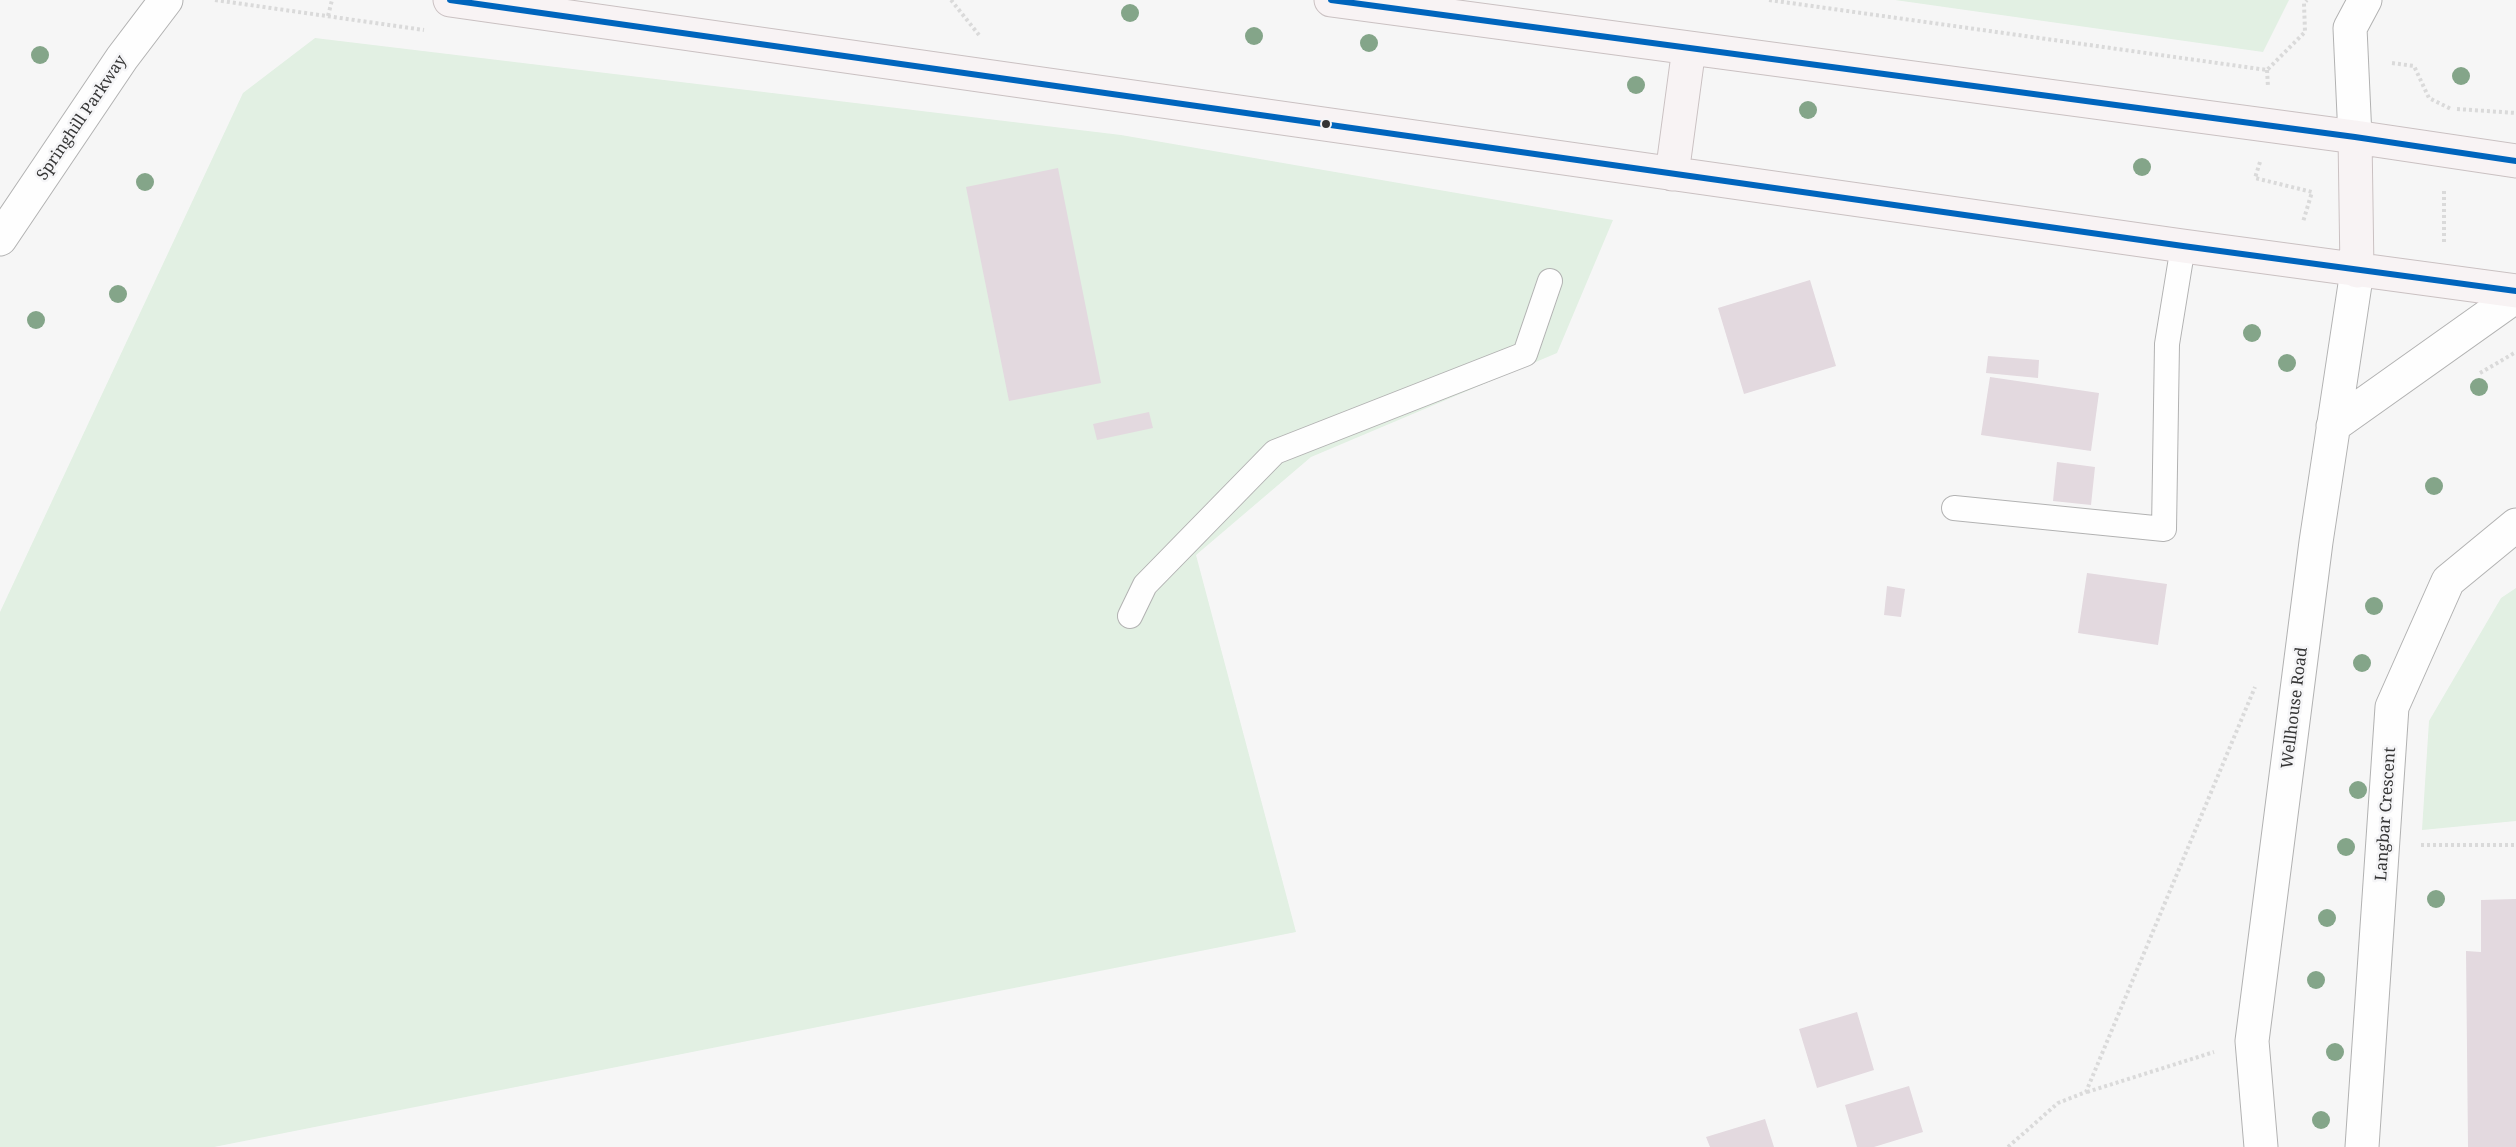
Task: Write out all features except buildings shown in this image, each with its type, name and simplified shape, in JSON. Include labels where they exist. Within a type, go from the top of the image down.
[{"type":"main road","points":[[450,0],[2292,260],[2516,294]]},
{"type":"main road","points":[[1330,0],[2355,137],[2516,161]]},
{"type":"main road","points":[[1672,174],[1689,48]]},
{"type":"main road","points":[[2355,137],[2357,271]]},
{"type":"street","name":"Springhill Parkway","points":[[0,239],[122,58],[166,0]]},
{"type":"street","points":[[2355,137],[2350,28],[2365,0]]},
{"type":"street","name":"Wellhouse Road","points":[[2261,1147],[2252,1041],[2333,426],[2357,271]]},
{"type":"street","points":[[2333,426],[2516,294]]},
{"type":"street","name":"Langbar Crescent","points":[[2362,1147],[2392,707],[2448,581],[2516,525]]},
{"type":"lane","points":[[1954,508],[2164,529],[2167,344],[2183,246]]},
{"type":"lane","points":[[1130,616],[1145,585],[1275,452],[1525,354],[1550,280]]},
{"type":"path","points":[[328,16],[332,0]]},
{"type":"path","points":[[1769,0],[2267,70],[2305,32],[2304,3],[2307,0]]},
{"type":"path","points":[[2305,32],[2351,44],[2361,59],[2414,66],[2429,98],[2448,108],[2516,112]]},
{"type":"path","points":[[2444,151],[2457,109]]},
{"type":"path","points":[[2270,126],[2255,178],[2312,192],[2292,260]]},
{"type":"path","points":[[2086,1092],[2256,685]]},
{"type":"path","points":[[2384,846],[2516,845]]},
{"type":"path","points":[[2008,1147],[2058,1103],[2086,1092],[2252,1041]]},
{"type":"green space","points":[[1895,0],[2289,0],[2263,52]]},
{"type":"green space","points":[[315,38],[1121,135],[1613,220],[1557,353],[1311,457],[1196,555],[1296,932],[214,1147],[0,1147],[0,612],[243,93]]},
{"type":"green space","points":[[2516,588],[2516,821],[2422,830],[2429,721],[2501,598]]},
{"type":"transit line","points":[[450,0],[2183,246],[2516,291]]},
{"type":"transit line","points":[[1331,0],[2355,137],[2516,161]]}]
